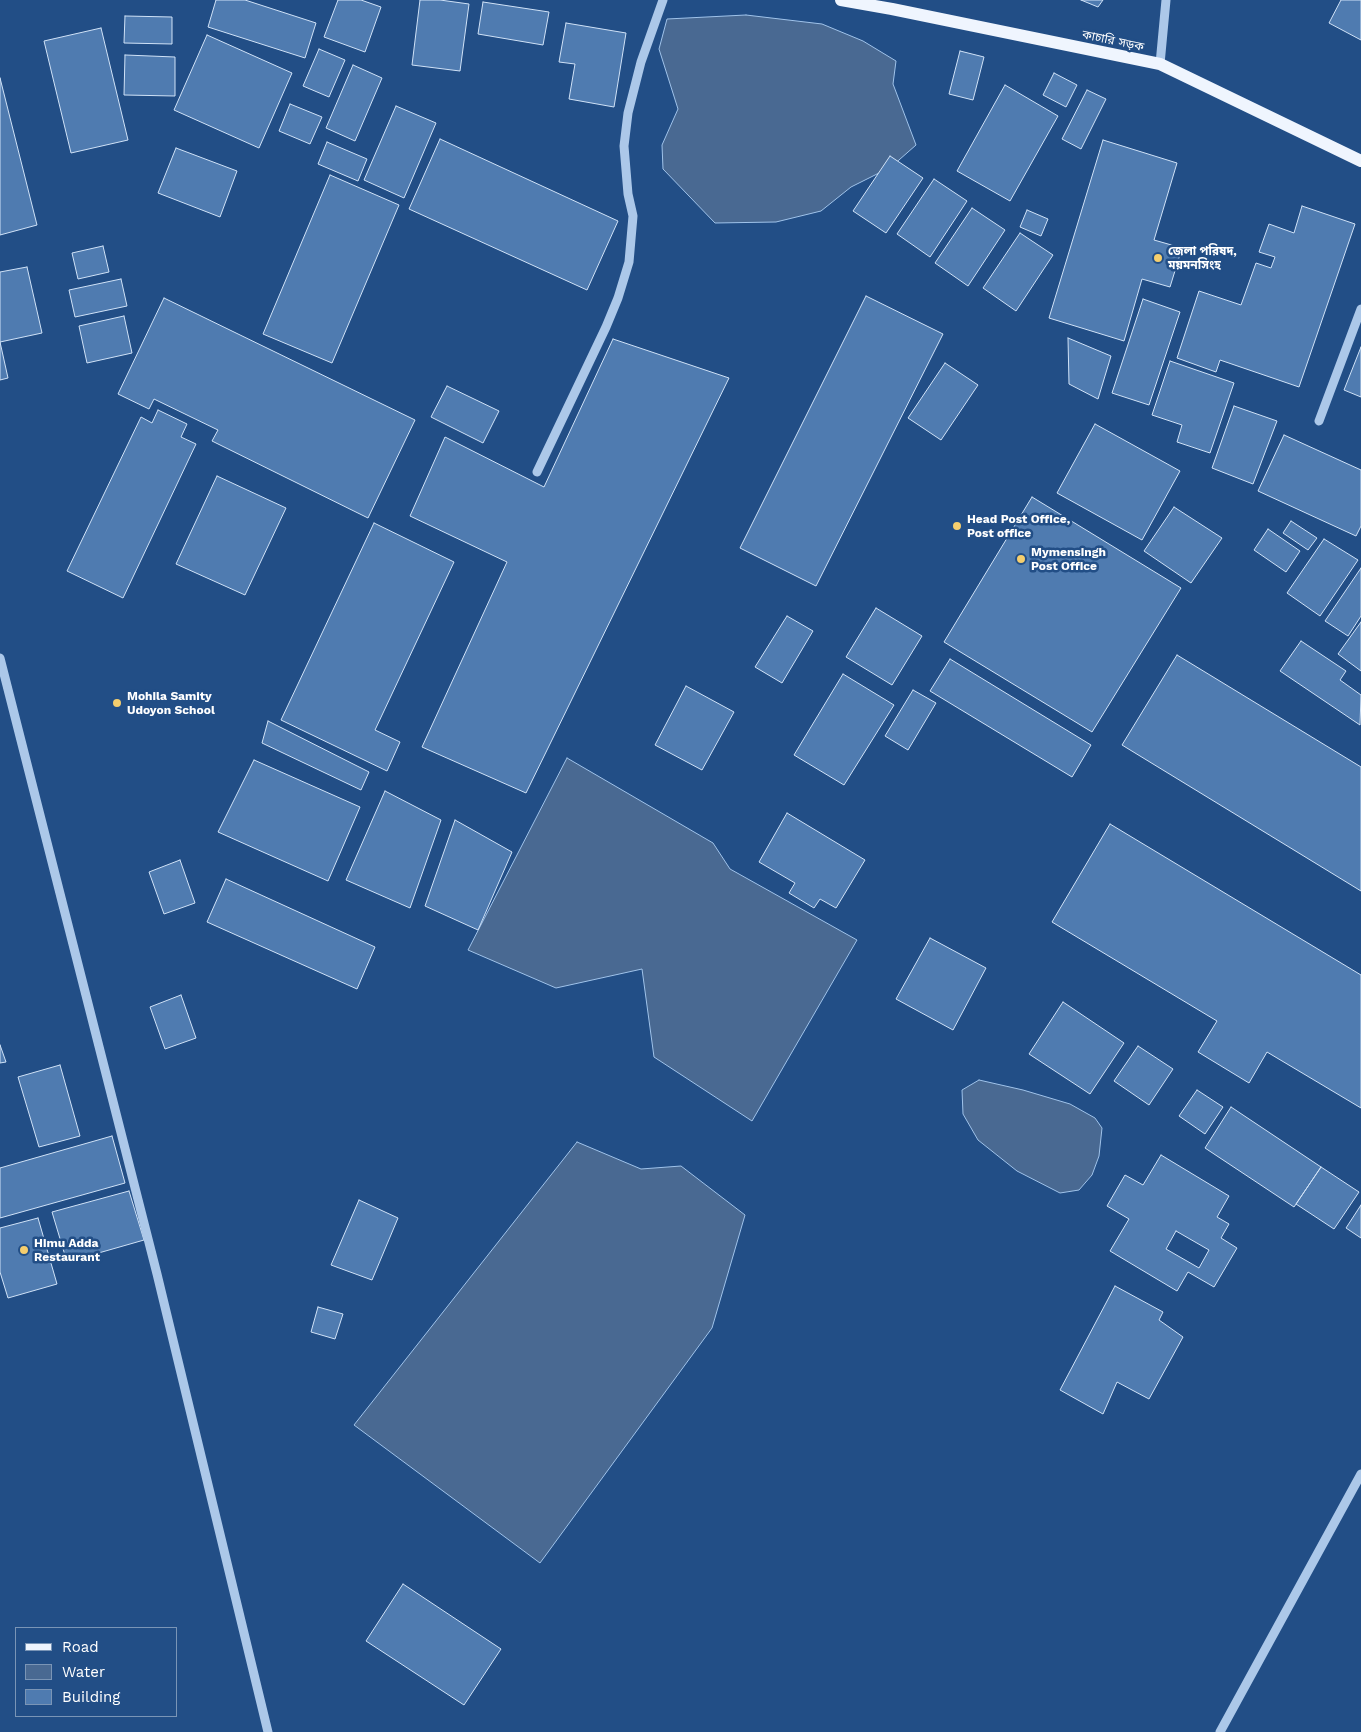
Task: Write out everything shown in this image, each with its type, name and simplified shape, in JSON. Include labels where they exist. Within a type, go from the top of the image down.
[{"type":"main road","name":"কাচারি সড়ক","points":[[841,0],[1160,64],[1361,161]]},
{"type":"street","points":[[537,472],[606,326],[618,298],[629,262],[633,216],[628,194],[624,146],[628,113],[641,62],[663,0]]},
{"type":"street","points":[[1160,64],[1166,0]]},
{"type":"street","points":[[1319,421],[1361,309]]},
{"type":"street","points":[[0,658],[157,1274],[268,1732]]},
{"type":"street","points":[[1220,1732],[1361,1474]]},
{"type":"water","points":[[746,15],[822,24],[863,41],[896,61],[893,84],[916,145],[891,167],[851,187],[821,211],[776,222],[715,223],[663,169],[662,145],[678,109],[659,49],[667,19]]},
{"type":"water","points":[[567,758],[713,843],[730,869],[857,940],[752,1121],[654,1057],[642,969],[556,988],[468,950]]},
{"type":"water","points":[[979,1080],[1023,1090],[1070,1104],[1095,1118],[1102,1128],[1099,1156],[1092,1175],[1079,1190],[1060,1193],[1017,1171],[978,1140],[963,1114],[962,1090]]},
{"type":"water","points":[[577,1142],[641,1169],[681,1166],[745,1215],[712,1328],[540,1563],[354,1425]]},
{"type":"building","points":[[216,0],[245,0],[316,23],[305,58],[208,27]]},
{"type":"building","points":[[338,0],[361,0],[381,7],[365,52],[324,37]]},
{"type":"building","points":[[420,0],[440,0],[469,4],[460,71],[412,65]]},
{"type":"building","points":[[1081,0],[1103,0],[1098,7]]},
{"type":"building","points":[[1341,0],[1361,0],[1361,40],[1329,23]]},
{"type":"building","points":[[483,2],[549,12],[543,45],[478,34]]},
{"type":"building","points":[[125,16],[172,17],[172,44],[124,43]]},
{"type":"building","points":[[566,23],[626,33],[614,107],[569,99],[575,64],[559,62]]},
{"type":"building","points":[[101,28],[128,140],[71,153],[44,41]]},
{"type":"building","points":[[207,35],[292,73],[259,148],[174,110]]},
{"type":"building","points":[[319,49],[345,60],[329,97],[303,86]]},
{"type":"building","points":[[960,51],[984,57],[973,100],[949,94]]},
{"type":"building","points":[[125,55],[175,57],[175,96],[124,95]]},
{"type":"building","points":[[353,65],[382,78],[355,141],[326,128]]},
{"type":"building","points":[[1054,73],[1077,85],[1066,107],[1043,95]]},
{"type":"building","points":[[0,78],[37,225],[0,235]]},
{"type":"building","points":[[1005,85],[1058,116],[1010,201],[957,171]]},
{"type":"building","points":[[1087,90],[1106,99],[1081,149],[1062,139]]},
{"type":"building","points":[[290,104],[322,117],[310,144],[279,131]]},
{"type":"building","points":[[396,106],[436,123],[404,198],[364,180]]},
{"type":"building","points":[[440,139],[618,221],[587,290],[409,209]]},
{"type":"building","points":[[1103,140],[1177,163],[1154,240],[1182,248],[1170,287],[1142,279],[1124,341],[1049,318]]},
{"type":"building","points":[[327,142],[367,159],[358,181],[318,164]]},
{"type":"building","points":[[176,148],[237,171],[220,217],[158,193]]},
{"type":"building","points":[[890,156],[923,178],[886,233],[853,211]]},
{"type":"building","points":[[330,175],[399,205],[332,363],[263,334]]},
{"type":"building","points":[[934,179],[967,201],[930,257],[897,234]]},
{"type":"building","points":[[1302,206],[1355,224],[1299,387],[1220,360],[1216,372],[1177,358],[1199,291],[1241,305],[1256,263],[1271,268],[1275,257],[1259,252],[1269,224],[1294,233]]},
{"type":"building","points":[[972,208],[1005,230],[968,286],[935,263]]},
{"type":"building","points":[[1027,210],[1048,219],[1041,236],[1020,227]]},
{"type":"building","points":[[1020,233],[1053,255],[1016,311],[983,288]]},
{"type":"building","points":[[103,246],[109,272],[78,279],[72,253]]},
{"type":"building","points":[[27,267],[42,333],[0,342],[0,272]]},
{"type":"building","points":[[121,279],[127,306],[75,317],[69,290]]},
{"type":"building","points":[[866,296],[943,334],[816,586],[740,548]]},
{"type":"building","points":[[164,298],[415,420],[368,518],[212,441],[218,430],[154,399],[149,409],[118,394]]},
{"type":"building","points":[[1143,299],[1180,312],[1149,405],[1112,393]]},
{"type":"building","points":[[124,316],[132,353],[87,363],[79,326]]},
{"type":"building","points":[[1068,338],[1111,356],[1098,399],[1069,384]]},
{"type":"building","points":[[613,339],[729,378],[526,793],[422,747],[507,562],[410,516],[445,437],[544,487]]},
{"type":"building","points":[[0,342],[8,378],[0,380]]},
{"type":"building","points":[[1361,347],[1361,397],[1344,390]]},
{"type":"building","points":[[1170,361],[1234,383],[1210,453],[1177,442],[1182,425],[1152,415]]},
{"type":"building","points":[[945,363],[978,385],[941,440],[908,418]]},
{"type":"building","points":[[447,386],[499,411],[483,443],[431,417]]},
{"type":"building","points":[[1234,406],[1277,421],[1253,484],[1212,468]]},
{"type":"building","points":[[158,410],[187,424],[181,437],[196,444],[123,598],[67,571],[141,417],[152,423]]},
{"type":"building","points":[[1095,424],[1180,471],[1142,540],[1057,493]]},
{"type":"building","points":[[1284,435],[1361,470],[1361,526],[1356,536],[1258,491]]},
{"type":"building","points":[[217,476],[286,508],[245,595],[176,564]]},
{"type":"building","points":[[1032,497],[1181,588],[1092,732],[944,642]]},
{"type":"building","points":[[1174,507],[1222,538],[1191,583],[1144,551]]},
{"type":"building","points":[[1291,521],[1317,538],[1308,550],[1283,533]]},
{"type":"building","points":[[374,523],[454,562],[375,730],[400,742],[387,771],[281,720]]},
{"type":"building","points":[[1268,529],[1300,551],[1286,572],[1254,550]]},
{"type":"building","points":[[1324,539],[1358,560],[1320,616],[1287,593]]},
{"type":"building","points":[[1361,568],[1361,616],[1348,636],[1325,621]]},
{"type":"building","points":[[876,608],[922,636],[892,685],[846,657]]},
{"type":"building","points":[[787,616],[813,631],[782,683],[755,667]]},
{"type":"building","points":[[1361,622],[1361,671],[1338,654]]},
{"type":"building","points":[[1301,641],[1346,671],[1340,680],[1361,695],[1360,725],[1280,671]]},
{"type":"building","points":[[1177,655],[1361,767],[1361,891],[1122,745]]},
{"type":"building","points":[[950,659],[1091,745],[1072,777],[930,691]]},
{"type":"building","points":[[843,674],[894,705],[844,785],[794,755]]},
{"type":"building","points":[[686,686],[734,712],[702,770],[655,745]]},
{"type":"building","points":[[913,690],[936,703],[908,750],[885,736]]},
{"type":"building","points":[[268,721],[369,772],[361,790],[262,743]]},
{"type":"building","points":[[254,760],[360,807],[328,881],[218,832]]},
{"type":"building","points":[[385,791],[441,820],[410,908],[346,880]]},
{"type":"building","points":[[787,813],[865,860],[836,908],[820,899],[814,908],[789,893],[795,883],[759,862]]},
{"type":"building","points":[[455,820],[512,852],[478,930],[425,906]]},
{"type":"building","points":[[1110,824],[1361,975],[1361,1108],[1267,1052],[1249,1083],[1198,1052],[1217,1021],[1052,922]]},
{"type":"building","points":[[180,860],[195,903],[164,914],[149,872]]},
{"type":"building","points":[[226,879],[375,947],[357,989],[207,922]]},
{"type":"building","points":[[930,938],[986,968],[953,1030],[896,999]]},
{"type":"building","points":[[181,995],[196,1038],[165,1049],[150,1007]]},
{"type":"building","points":[[1063,1002],[1124,1043],[1090,1094],[1029,1054]]},
{"type":"building","points":[[0,1045],[6,1062],[0,1063]]},
{"type":"building","points":[[1138,1046],[1173,1069],[1149,1105],[1114,1081]]},
{"type":"building","points":[[60,1065],[80,1136],[39,1147],[18,1077]]},
{"type":"building","points":[[1197,1090],[1223,1107],[1205,1134],[1179,1116]]},
{"type":"building","points":[[1231,1107],[1321,1167],[1294,1207],[1205,1148]]},
{"type":"building","points":[[112,1136],[125,1183],[0,1218],[0,1168]]},
{"type":"building","points":[[1161,1155],[1229,1196],[1217,1217],[1229,1224],[1221,1238],[1237,1248],[1214,1287],[1188,1272],[1177,1291],[1110,1251],[1129,1219],[1107,1206],[1125,1175],[1143,1185]],"holes":[[[1176,1231],[1209,1250],[1199,1268],[1166,1249]]]},
{"type":"building","points":[[1321,1167],[1359,1192],[1334,1229],[1296,1204]]},
{"type":"building","points":[[129,1191],[144,1240],[67,1262],[52,1212]]},
{"type":"building","points":[[359,1200],[398,1218],[372,1280],[331,1265]]},
{"type":"building","points":[[1361,1205],[1361,1238],[1346,1228]]},
{"type":"building","name":"Himu Adda Restaurant","points":[[38,1218],[57,1284],[8,1298],[0,1272],[0,1228]]},
{"type":"building","points":[[1115,1286],[1163,1312],[1159,1320],[1183,1337],[1149,1399],[1117,1382],[1103,1414],[1060,1390]]},
{"type":"building","points":[[318,1307],[343,1314],[335,1339],[311,1332]]},
{"type":"building","points":[[403,1584],[501,1649],[464,1705],[366,1641]]},
{"type":"place","name":"জেলা পরিষদ, ময়মনসিংহ","points":[[1158,258]]},
{"type":"place","name":"Head Post Office, Post office","points":[[957,526]]},
{"type":"place","name":"Mymensingh Post Office","points":[[1021,559]]},
{"type":"place","name":"Mohila Samity Udoyon School","points":[[117,703]]},
{"type":"place","name":"Himu Adda Restaurant","points":[[24,1250]]}]
